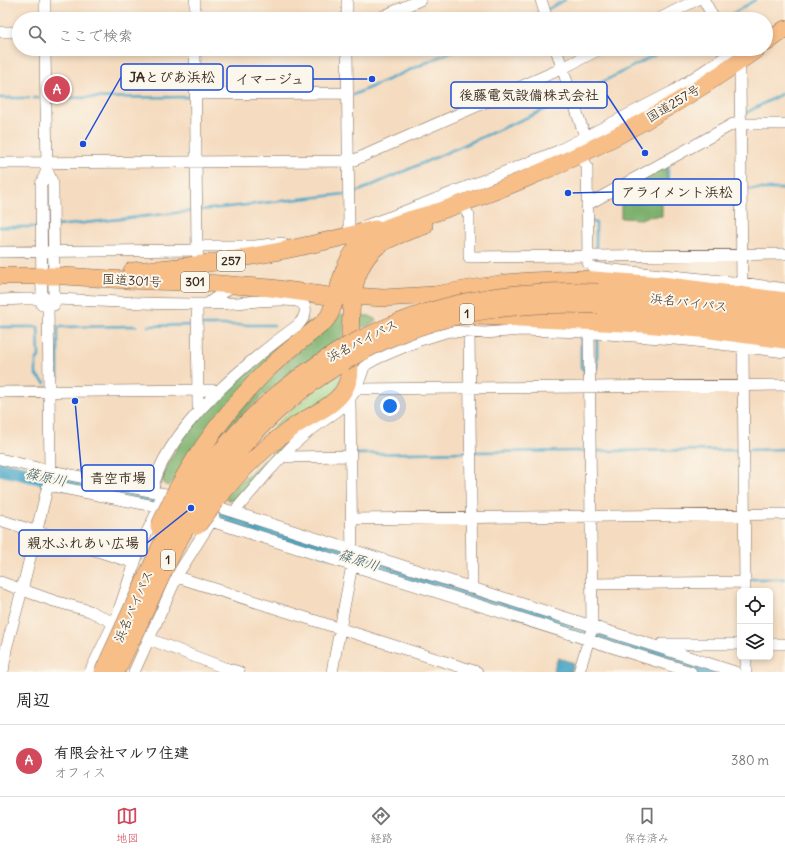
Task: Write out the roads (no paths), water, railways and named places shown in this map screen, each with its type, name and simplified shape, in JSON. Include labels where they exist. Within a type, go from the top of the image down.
[{"type":"highway","points":[[773,38],[785,29]]},
{"type":"highway","name":"国道257号","points":[[187,505],[239,473],[261,452],[297,424],[331,403],[342,393],[346,386],[350,371],[352,299],[362,265],[374,250],[390,239],[428,224],[659,112],[731,56]]},
{"type":"highway","name":"国道257号","points":[[336,297],[345,265],[353,252],[371,236],[395,224],[436,212],[498,190]]},
{"type":"highway","name":"257","points":[[53,276],[198,254],[281,252],[351,233],[395,224]]},
{"type":"highway","name":"257","points":[[336,297],[342,296],[346,292],[350,275],[356,262],[369,246],[387,235],[428,224]]},
{"type":"highway","name":"国道301号","points":[[0,276],[53,276],[234,285],[352,299]]},
{"type":"highway","points":[[352,299],[417,297],[505,283],[555,279],[591,303],[689,328],[785,340]]},
{"type":"highway","points":[[352,299],[465,315],[591,303],[661,285],[785,301]]},
{"type":"highway","name":"浜名バイパス","points":[[591,303],[634,295],[785,314]]},
{"type":"highway","points":[[122,625],[162,587],[182,549],[187,505],[200,452],[231,410],[266,372],[292,348],[324,322],[332,310],[336,297]]},
{"type":"highway","name":"浜名バイパス","points":[[187,505],[257,429],[344,354],[424,326],[461,315],[492,309],[532,305],[591,303],[785,327]]},
{"type":"highway","points":[[122,625],[151,544],[187,505]]},
{"type":"highway","name":"浜名バイパス","points":[[103,672],[122,625]]},
{"type":"highway","name":"浜名バイパス","points":[[116,672],[122,625]]},
{"type":"street","points":[[45,0],[45,12]]},
{"type":"street","points":[[195,0],[195,12]]},
{"type":"street","points":[[347,0],[347,12]]},
{"type":"street","points":[[393,12],[420,0]]},
{"type":"street","points":[[541,0],[545,12]]},
{"type":"street","points":[[673,12],[696,0]]},
{"type":"street","points":[[704,0],[710,12]]},
{"type":"street","points":[[0,32],[12,32]]},
{"type":"street","points":[[3,672],[6,649],[37,532],[49,478],[48,301],[53,276],[47,250],[41,184],[47,166],[45,56]]},
{"type":"street","points":[[0,252],[47,250],[198,254],[195,56]]},
{"type":"street","points":[[347,56],[349,226],[351,233],[532,162],[585,147]]},
{"type":"street","points":[[558,56],[585,147],[587,167],[591,303],[589,371],[591,632],[579,672]]},
{"type":"street","points":[[0,163],[47,166],[196,162],[352,161],[586,56]]},
{"type":"street","points":[[732,56],[740,72],[742,283]]},
{"type":"street","points":[[196,94],[348,93]]},
{"type":"street","points":[[588,202],[592,202],[733,124],[785,124]]},
{"type":"street","points":[[464,207],[469,216],[469,257],[785,254]]},
{"type":"street","points":[[588,223],[593,238],[588,256],[591,303]]},
{"type":"street","points":[[588,256],[591,303]]},
{"type":"street","points":[[234,512],[284,454],[308,432],[344,406],[356,389],[364,367],[367,364],[406,346],[444,332],[521,330],[591,303],[742,283],[785,289]]},
{"type":"street","points":[[202,304],[234,285]]},
{"type":"street","points":[[0,300],[202,304],[281,300],[300,302],[304,306],[306,310],[302,320],[254,359],[217,393],[188,424],[172,447],[154,482],[187,505]]},
{"type":"street","points":[[591,303],[665,338],[785,352]]},
{"type":"street","points":[[202,304],[198,390],[198,406],[202,409]]},
{"type":"street","points":[[469,332],[472,518],[472,581],[470,588]]},
{"type":"street","points":[[591,584],[745,587],[743,346]]},
{"type":"street","points":[[356,389],[785,384]]},
{"type":"street","points":[[0,392],[49,388],[214,390],[217,393]]},
{"type":"street","points":[[332,672],[352,558],[350,399]]},
{"type":"street","points":[[284,454],[287,457],[351,456]]},
{"type":"street","points":[[0,459],[49,478],[187,505],[234,512],[352,558],[365,555],[470,588],[591,632],[691,672]]},
{"type":"street","points":[[49,478],[187,505],[591,632],[661,648],[735,672]]},
{"type":"street","points":[[90,672],[122,625],[134,566],[141,544],[187,505]]},
{"type":"street","points":[[134,672],[176,580],[190,554],[187,505]]},
{"type":"street","points":[[352,519],[785,514]]},
{"type":"street","points":[[0,520],[176,580],[477,672]]},
{"type":"street","points":[[0,582],[54,601],[90,611],[122,625],[147,643],[239,672]]},
{"type":"street","points":[[661,648],[662,644],[737,644]]},
{"type":"street","points":[[773,644],[785,644]]},
{"type":"street","points":[[746,660],[746,672]]},
{"type":"water","points":[[558,658],[574,663],[571,672],[553,672]]},
{"type":"waterway","points":[[548,9],[565,0]]},
{"type":"waterway","points":[[735,12],[755,0]]},
{"type":"waterway","points":[[353,95],[441,56]]},
{"type":"waterway","points":[[575,96],[653,56]]},
{"type":"waterway","points":[[744,114],[785,92]]},
{"type":"waterway","points":[[50,98],[192,97]]},
{"type":"waterway","points":[[0,98],[29,98]]},
{"type":"waterway","points":[[33,98],[39,98]]},
{"type":"waterway","points":[[352,194],[569,99]]},
{"type":"waterway","points":[[668,166],[668,190],[737,189]]},
{"type":"waterway","points":[[745,189],[785,189]]},
{"type":"waterway","points":[[201,210],[345,194]]},
{"type":"waterway","points":[[57,226],[193,211]]},
{"type":"waterway","points":[[592,222],[596,223],[596,252]]},
{"type":"waterway","points":[[0,227],[38,227]]},
{"type":"waterway","points":[[148,326],[193,325]]},
{"type":"waterway","points":[[201,325],[274,325]]},
{"type":"waterway","points":[[53,383],[58,378],[58,327],[136,326]]},
{"type":"waterway","points":[[0,327],[38,327],[39,357],[36,360],[36,375],[45,383]]},
{"type":"waterway","points":[[581,337],[581,367],[586,372]]},
{"type":"waterway","points":[[594,371],[597,367],[597,337]]},
{"type":"waterway","points":[[748,450],[785,449]]},
{"type":"waterway","points":[[594,451],[740,450]]},
{"type":"waterway","points":[[475,452],[586,451]]},
{"type":"waterway","points":[[355,454],[467,452]]},
{"type":"waterway","name":"篠原川","points":[[0,468],[174,504]]},
{"type":"waterway","name":"篠原川","points":[[201,510],[713,672]]},
{"type":"waterway","points":[[748,579],[785,579]]},
{"type":"waterway","points":[[102,631],[105,624],[104,623]]},
{"type":"tunnel","points":[[47,248],[48,304]]},
{"type":"place","name":"イマージュ","points":[[372,79]]},
{"type":"place","name":"有限会社マルワ住建","points":[[57,89]]},
{"type":"place","name":"JAとぴあ浜松","points":[[83,144]]},
{"type":"place","name":"後藤電気設備株式会社","points":[[645,153]]},
{"type":"place","name":"アライメント浜松","points":[[568,193]]},
{"type":"place","name":"青空市場","points":[[75,401]]},
{"type":"place","name":"親水ふれあい広場","points":[[191,508]]}]
